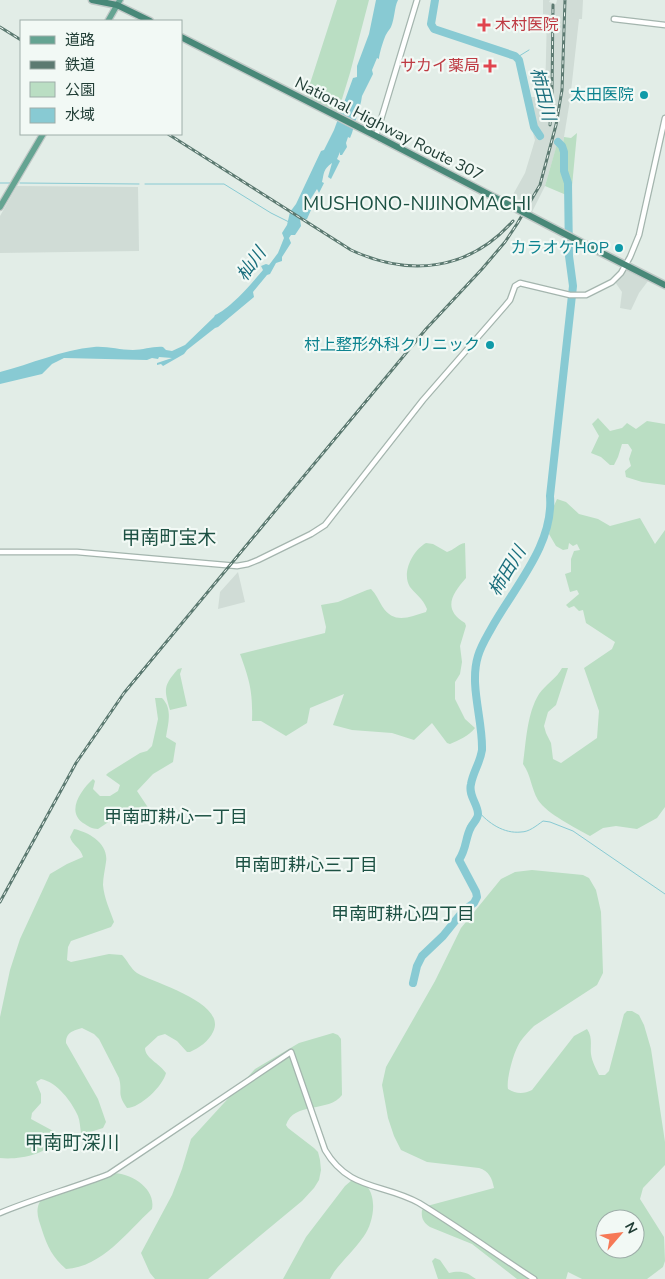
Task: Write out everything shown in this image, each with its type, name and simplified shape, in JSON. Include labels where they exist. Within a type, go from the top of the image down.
[{"type":"highway","points":[[92,0],[119,3],[148,20]]},
{"type":"highway","name":"National Highway Route 307","points":[[182,38],[665,285]]},
{"type":"main road","points":[[109,20],[119,3]]},
{"type":"main road","points":[[0,207],[42,135]]},
{"type":"street","points":[[375,136],[417,0]]},
{"type":"street","points":[[614,19],[665,25]]},
{"type":"street","points":[[0,552],[77,552],[237,566],[258,560],[311,534],[325,524],[422,400],[510,300],[516,285],[524,284],[573,295],[592,293],[612,282],[626,266],[639,235],[665,118]]},
{"type":"street","points":[[0,1213],[28,1201],[109,1174],[291,1052],[325,1150],[342,1172],[356,1180],[419,1203],[534,1279]]},
{"type":"shaded area","points":[[543,0],[550,0],[549,2],[556,4],[557,0],[583,0],[582,19],[579,19],[563,143],[557,145],[545,186],[532,212],[510,200],[525,173],[535,140],[533,133],[538,140],[540,134],[537,130],[531,97],[545,97],[547,15],[543,14]]},
{"type":"shaded area","points":[[17,186],[138,187],[139,251],[0,253],[0,216]]},
{"type":"shaded area","points":[[626,270],[648,281],[639,293],[631,310],[620,308],[622,292],[615,282]]},
{"type":"shaded area","points":[[238,572],[245,602],[218,609],[220,592]]},
{"type":"green space","points":[[337,0],[369,0],[338,112],[306,96]]},
{"type":"green space","points":[[577,133],[571,197],[545,186],[557,144],[563,143],[564,137],[571,138]]},
{"type":"green space","points":[[598,418],[610,431],[622,428],[627,423],[636,429],[647,421],[665,424],[665,485],[642,482],[626,477],[625,471],[631,466],[629,459],[632,450],[628,444],[622,444],[614,465],[610,465],[601,457],[591,453],[599,436],[592,424]]},
{"type":"green space","points":[[557,499],[566,502],[579,514],[598,519],[610,526],[640,518],[655,544],[665,530],[665,807],[657,818],[637,829],[616,826],[603,828],[590,836],[570,825],[548,810],[538,800],[523,764],[528,728],[535,702],[542,690],[562,668],[568,668],[556,705],[548,712],[544,726],[551,743],[553,759],[561,763],[597,738],[599,711],[584,668],[612,649],[615,642],[586,623],[583,610],[579,611],[574,606],[569,608],[566,605],[579,594],[577,590],[570,592],[565,574],[571,572],[571,559],[574,551],[580,550],[577,544],[573,546],[569,543],[568,549],[563,550],[556,546],[549,534],[553,508]]},
{"type":"green space","points":[[426,543],[433,544],[447,552],[465,543],[466,578],[453,596],[452,601],[453,612],[466,626],[460,646],[462,662],[460,674],[455,682],[455,699],[465,719],[475,728],[473,731],[450,744],[447,743],[432,723],[414,740],[392,733],[352,730],[333,725],[344,694],[310,708],[307,723],[286,736],[261,721],[252,721],[250,687],[240,654],[325,633],[326,627],[321,605],[338,602],[371,589],[382,606],[392,616],[402,618],[426,612],[427,609],[423,602],[410,587],[407,575],[413,556]]},
{"type":"green space","points":[[182,668],[180,674],[187,706],[170,710],[166,692],[167,684],[178,669]]},
{"type":"green space","points":[[155,698],[162,698],[168,707],[169,717],[166,737],[176,743],[173,762],[153,774],[137,791],[149,809],[110,821],[98,829],[90,827],[78,818],[76,813],[77,801],[80,795],[93,779],[95,781],[93,789],[100,796],[110,796],[118,791],[120,785],[106,775],[140,753],[147,751],[152,746],[158,719]]},
{"type":"green space","points":[[74,829],[92,836],[101,844],[104,850],[106,862],[103,885],[114,922],[111,927],[71,941],[68,947],[67,960],[71,962],[109,954],[122,955],[137,973],[187,995],[200,1003],[210,1012],[215,1022],[213,1032],[203,1044],[190,1052],[187,1052],[177,1041],[165,1034],[158,1036],[145,1048],[147,1055],[166,1073],[164,1078],[156,1090],[144,1100],[127,1108],[121,1095],[119,1078],[99,1039],[82,1028],[71,1032],[67,1036],[66,1043],[98,1099],[106,1122],[103,1128],[84,1134],[81,1133],[78,1116],[68,1099],[53,1084],[41,1079],[36,1082],[41,1094],[41,1103],[32,1113],[31,1119],[55,1132],[57,1139],[39,1153],[23,1157],[0,1158],[0,1017],[10,970],[20,939],[50,874],[83,857],[70,837]]},
{"type":"green space","points":[[532,870],[583,875],[589,878],[596,890],[601,912],[603,973],[597,985],[534,1026],[523,1038],[513,1058],[509,1072],[508,1089],[520,1093],[532,1090],[574,1036],[587,1029],[591,1038],[593,1062],[599,1075],[605,1075],[609,1071],[624,1014],[627,1011],[632,1011],[639,1015],[651,1049],[665,1142],[665,1165],[643,1188],[640,1199],[664,1237],[665,1261],[663,1267],[647,1279],[582,1279],[568,1272],[566,1279],[517,1279],[472,1244],[430,1227],[423,1220],[422,1210],[427,1206],[494,1188],[490,1175],[482,1169],[427,1162],[401,1150],[388,1118],[382,1085],[386,1067],[435,981],[461,928],[501,879],[515,872]]},
{"type":"green space","points":[[333,1033],[341,1039],[342,1095],[329,1104],[296,1113],[286,1125],[318,1152],[321,1170],[319,1180],[314,1188],[302,1201],[208,1279],[155,1279],[150,1273],[141,1253],[172,1195],[191,1139],[255,1069],[299,1043]]},
{"type":"green space","points":[[112,1173],[127,1176],[141,1183],[150,1195],[152,1209],[123,1238],[102,1255],[79,1267],[66,1269],[54,1256],[46,1241],[38,1215],[39,1204],[41,1200],[53,1191]]},
{"type":"green space","points":[[352,1180],[361,1182],[367,1187],[373,1202],[371,1221],[364,1236],[330,1279],[283,1279],[306,1237],[345,1186]]},
{"type":"green space","points":[[435,1258],[440,1260],[449,1273],[463,1272],[476,1279],[438,1279],[432,1261]]},
{"type":"water","points":[[376,0],[398,0],[391,27],[384,38],[379,59],[377,58],[372,70],[373,74],[362,96],[352,133],[346,143],[347,147],[342,155],[340,155],[340,152],[337,159],[340,161],[331,179],[328,177],[332,163],[325,170],[322,182],[324,183],[319,193],[317,189],[310,200],[311,202],[315,201],[307,219],[304,220],[303,217],[300,219],[301,226],[295,235],[291,235],[289,238],[291,243],[282,257],[282,261],[276,263],[270,274],[253,292],[254,297],[184,354],[163,366],[161,364],[157,365],[157,363],[172,358],[159,357],[158,359],[152,358],[147,360],[64,358],[52,364],[42,374],[0,384],[0,372],[58,354],[82,349],[99,347],[133,350],[163,347],[166,350],[172,351],[185,345],[215,315],[241,295],[263,270],[261,266],[269,265],[278,253],[284,238],[282,233],[287,225],[290,212],[296,204],[321,151],[324,150],[334,130],[353,78],[357,77],[357,66],[369,34]]},
{"type":"waterway","name":"柿田川","points":[[435,0],[431,24],[434,29],[515,56],[519,60],[534,127],[540,136]]},
{"type":"waterway","points":[[516,58],[529,50]]},
{"type":"waterway","name":"柿田川","points":[[413,983],[417,966],[422,956],[443,936],[464,910],[474,903],[477,897],[459,860],[469,831],[478,814],[470,788],[482,750],[475,679],[476,667],[479,652],[485,639],[539,549],[546,532],[550,514],[550,496],[573,286],[569,256],[568,183],[564,171],[564,152],[558,142]]},
{"type":"waterway","points":[[0,183],[10,183]]},
{"type":"waterway","points":[[20,183],[139,184]]},
{"type":"waterway","points":[[145,184],[224,184],[289,222]]},
{"type":"waterway","points":[[478,811],[487,820],[509,831],[524,832],[543,821],[573,831],[665,894]]},
{"type":"railway","points":[[0,902],[76,763],[124,693],[426,329],[505,242],[517,224],[540,185],[556,125],[562,90],[565,0]]},
{"type":"railway","points":[[550,125],[553,5]]},
{"type":"railway","points":[[0,27],[20,39]]},
{"type":"railway","points":[[170,135],[351,250],[373,259],[416,266],[458,259],[496,238],[513,221]]},
{"type":"place","name":"木村医院","points":[[484,25]]},
{"type":"place","name":"サカイ薬局","points":[[490,66]]},
{"type":"place","name":"太田医院","points":[[644,95]]},
{"type":"place","name":"カラオケHOP","points":[[619,248]]},
{"type":"place","name":"村上整形外科クリニック","points":[[490,345]]},
{"type":"district","name":"MUSHONO-NIJINOMACHI","points":[[417,204]]},
{"type":"district","name":"甲南町宝木","points":[[169,538]]},
{"type":"district","name":"甲南町耕心一丁目","points":[[176,817]]},
{"type":"district","name":"甲南町耕心三丁目","points":[[306,865]]},
{"type":"district","name":"甲南町耕心四丁目","points":[[403,914]]},
{"type":"district","name":"甲南町深川","points":[[72,1143]]},
{"type":"water label","name":"杣川","points":[[251,264]]}]
